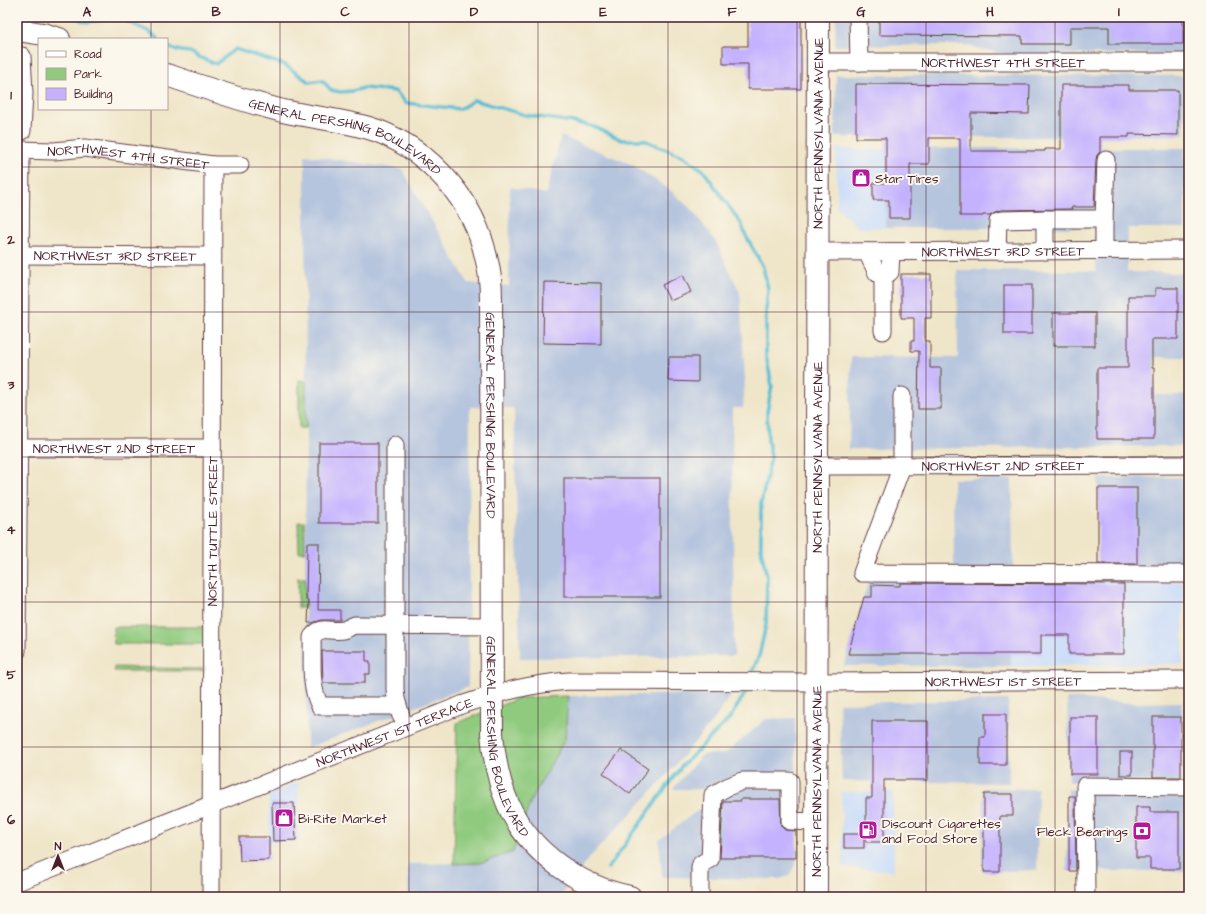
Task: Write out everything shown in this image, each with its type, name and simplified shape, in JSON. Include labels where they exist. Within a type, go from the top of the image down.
[{"type":"main road","name":"NORTH PENNSYLVANIA AVENUE","points":[[816,897],[818,17]]},
{"type":"main road","points":[[20,26],[51,36]]},
{"type":"main road","name":"GENERAL PERSHING BOULEVARD","points":[[168,75],[249,102],[378,131],[412,149],[424,158],[445,178],[460,196],[472,217],[480,236],[490,277],[492,734],[494,759],[500,784],[509,806],[520,825],[532,840],[551,859],[566,871],[601,889],[630,897]]},
{"type":"street","points":[[858,17],[859,62]]},
{"type":"street","points":[[17,131],[22,131],[24,93],[20,56],[20,26]]},
{"type":"street","name":"NORTHWEST 4TH STREET","points":[[818,62],[1189,62]]},
{"type":"street","name":"NORTHWEST 4TH STREET","points":[[19,150],[54,151],[85,148],[213,165],[240,165]]},
{"type":"street","points":[[17,651],[19,150]]},
{"type":"street","points":[[1104,250],[1106,160]]},
{"type":"street","name":"NORTH TUTTLE STREET","points":[[211,897],[213,165]]},
{"type":"street","points":[[1045,219],[1045,251]]},
{"type":"street","points":[[997,251],[998,221],[1001,220],[1104,219]]},
{"type":"street","name":"NORTHWEST 3RD STREET","points":[[817,252],[1189,250]]},
{"type":"street","points":[[867,252],[877,272],[883,278],[883,331]]},
{"type":"street","points":[[883,278],[890,272],[891,252]]},
{"type":"street","name":"NORTHWEST 3RD STREET","points":[[19,255],[212,256]]},
{"type":"street","points":[[902,396],[902,466],[862,573],[1189,574]]},
{"type":"street","points":[[395,445],[395,689],[398,706],[405,727]]},
{"type":"street","name":"NORTHWEST 2ND STREET","points":[[18,448],[212,448]]},
{"type":"street","name":"NORTHWEST 2ND STREET","points":[[816,466],[1189,465]]},
{"type":"street","points":[[398,706],[320,706],[313,685],[312,637],[316,632],[322,630],[342,630],[355,625],[492,626]]},
{"type":"street","name":"NORTHWEST 1ST STREET","points":[[816,682],[1189,680]]},
{"type":"street","name":"NORTHWEST 1ST TERRACE","points":[[17,882],[464,704],[516,688],[542,683],[562,682],[816,682]]},
{"type":"street","points":[[700,897],[701,864],[710,859],[714,795],[727,787],[742,781],[790,781],[790,821],[816,822]]},
{"type":"street","points":[[1086,897],[1086,786],[1189,788]]},
{"type":"shaded area","points":[[836,17],[1189,17],[1189,53],[1008,55],[963,45],[835,46]]},
{"type":"shaded area","points":[[836,75],[1183,76],[1184,135],[835,137]]},
{"type":"shaded area","points":[[561,136],[633,165],[670,190],[692,210],[715,240],[740,293],[745,379],[743,408],[732,408],[734,656],[520,658],[514,408],[470,407],[468,687],[307,748],[305,608],[305,155],[402,169],[468,283],[509,286],[510,187],[546,194]]},
{"type":"shaded area","points":[[1185,148],[1185,228],[1128,228],[1127,272],[1189,273],[1189,357],[1155,357],[1155,395],[1187,395],[1187,446],[849,449],[851,357],[958,358],[957,270],[1096,271],[1094,228],[886,228],[886,149]]},
{"type":"shaded area","name":"Star Tires","points":[[836,149],[886,149],[886,228],[859,228],[837,207]]},
{"type":"shaded area","points":[[1185,477],[1184,568],[1098,566],[1098,478]]},
{"type":"shaded area","points":[[953,479],[1012,479],[1013,566],[1011,666],[844,666],[869,579],[954,566]]},
{"type":"shaded area","points":[[1012,579],[1183,582],[1183,664],[1011,666]]},
{"type":"shaded area","points":[[731,694],[716,717],[666,776],[590,857],[560,897],[408,897],[408,864],[480,863],[513,852],[531,800],[565,739],[568,696]]},
{"type":"shaded area","points":[[1067,698],[1132,703],[1182,702],[1181,782],[1069,782]]},
{"type":"shaded area","points":[[1008,700],[1009,783],[842,781],[839,703]]},
{"type":"shaded area","points":[[795,718],[797,860],[789,876],[779,879],[662,877],[659,840],[726,789],[673,789],[702,755],[725,754],[766,719]]},
{"type":"shaded area","name":"Bi-Rite Market","points":[[299,782],[298,842],[269,842],[269,794]]},
{"type":"shaded area","points":[[983,788],[1038,789],[1037,870],[982,872]]},
{"type":"shaded area","name":"Fleck Bearings","points":[[1068,789],[1189,792],[1189,871],[1067,871]]},
{"type":"shaded area","name":"Discount Cigarettes and Food Store","points":[[841,792],[893,792],[894,871],[843,867]]},
{"type":"green space","points":[[299,380],[306,381],[306,428],[299,428]]},
{"type":"green space","points":[[298,522],[304,522],[305,552],[299,552]]},
{"type":"green space","points":[[298,578],[305,578],[305,608],[298,608]]},
{"type":"green space","points":[[113,627],[204,627],[204,644],[114,644]]},
{"type":"green space","points":[[114,667],[203,669],[203,671],[114,671]]},
{"type":"green space","points":[[568,696],[565,739],[531,800],[513,852],[480,863],[454,864],[457,723],[519,698]]},
{"type":"building","points":[[748,17],[801,17],[801,89],[748,89],[748,64],[723,64],[723,46],[748,46]]},
{"type":"building","points":[[879,17],[1183,17],[1183,44],[1109,44],[1109,27],[1070,27],[1070,44],[1022,44],[1022,36],[879,35]]},
{"type":"building","points":[[856,84],[1030,85],[1029,114],[971,113],[971,151],[1045,151],[1045,149],[1061,149],[1061,85],[1129,85],[1129,90],[1178,90],[1178,135],[1129,134],[1129,137],[1100,137],[1100,152],[1097,155],[1096,160],[1094,207],[1072,207],[1072,209],[1001,210],[990,215],[983,216],[960,216],[960,138],[929,138],[929,164],[910,164],[910,218],[889,218],[889,200],[873,200],[873,183],[886,183],[886,138],[856,138]]},
{"type":"building","points":[[901,274],[931,274],[931,318],[925,318],[925,341],[930,341],[930,368],[941,368],[941,409],[918,409],[919,351],[911,351],[911,341],[914,341],[914,318],[901,318]]},
{"type":"building","points":[[683,275],[691,292],[670,301],[662,285]]},
{"type":"building","points":[[544,282],[601,283],[601,344],[543,343]]},
{"type":"building","points":[[1004,285],[1032,285],[1032,334],[1004,334]]},
{"type":"building","points":[[1155,288],[1178,288],[1178,339],[1152,339],[1152,368],[1154,368],[1154,439],[1097,439],[1097,368],[1128,368],[1128,296],[1155,296]]},
{"type":"building","points":[[1053,313],[1095,313],[1095,346],[1053,346]]},
{"type":"building","points":[[669,357],[698,357],[698,382],[668,381]]},
{"type":"building","points":[[319,443],[378,443],[378,523],[319,523]]},
{"type":"building","points":[[564,478],[660,478],[660,597],[564,597]]},
{"type":"building","points":[[1098,488],[1137,488],[1137,564],[1098,564]]},
{"type":"building","points":[[307,543],[319,543],[318,610],[340,610],[340,620],[322,620],[308,623],[309,600],[306,600]]},
{"type":"building","points":[[900,583],[1124,584],[1124,654],[1069,654],[1069,635],[1041,635],[1041,654],[848,654],[864,597],[872,597],[872,585],[900,586]]},
{"type":"building","points":[[322,651],[366,651],[366,661],[370,661],[370,674],[365,674],[365,683],[323,683]]},
{"type":"building","points":[[985,714],[1006,714],[1006,765],[980,765],[980,737],[985,737]]},
{"type":"building","points":[[1070,717],[1098,717],[1098,774],[1070,774]]},
{"type":"building","points":[[1153,717],[1181,717],[1181,777],[1153,777]]},
{"type":"building","points":[[872,721],[928,721],[928,780],[884,780],[884,842],[866,842],[866,798],[872,798]]},
{"type":"building","points":[[621,750],[648,769],[630,794],[603,773]]},
{"type":"building","points":[[1120,752],[1132,752],[1132,775],[1120,775]]},
{"type":"building","points":[[984,794],[1013,794],[1013,816],[1000,816],[1000,872],[984,872]]},
{"type":"building","points":[[1069,796],[1075,796],[1076,871],[1069,871]]},
{"type":"building","points":[[741,799],[780,799],[781,826],[785,830],[796,831],[796,858],[720,858],[723,801],[741,801]]},
{"type":"building","points":[[272,803],[294,803],[296,840],[273,841]]},
{"type":"building","points":[[1136,807],[1150,807],[1150,812],[1179,812],[1179,869],[1150,869],[1150,858],[1136,858]]},
{"type":"building","points":[[844,834],[864,834],[864,848],[844,848]]},
{"type":"building","points":[[239,837],[269,837],[269,860],[240,861]]},
{"type":"waterway","points":[[75,17],[88,22],[119,18],[150,32],[157,38]]},
{"type":"waterway","points":[[168,47],[190,52],[216,64],[235,49],[285,65],[309,82],[322,80],[331,90],[340,92],[364,88],[395,91],[406,103],[460,109],[474,100],[525,115],[573,122],[595,127],[622,140],[644,140],[683,156],[703,170],[742,225],[745,234],[763,267],[768,289],[766,310],[766,355],[772,386],[767,411],[768,441],[771,457],[761,504],[761,549],[767,577],[766,625],[759,656],[750,677]]},
{"type":"waterway","points":[[608,868],[681,767],[730,718],[744,695],[747,687]]},
{"type":"place","name":"Star Tires","points":[[861,178]]},
{"type":"place","name":"Bi-Rite Market","points":[[284,818]]},
{"type":"place","name":"Discount Cigarettes and Food Store","points":[[868,830]]},
{"type":"place","name":"Fleck Bearings","points":[[1142,831]]}]
